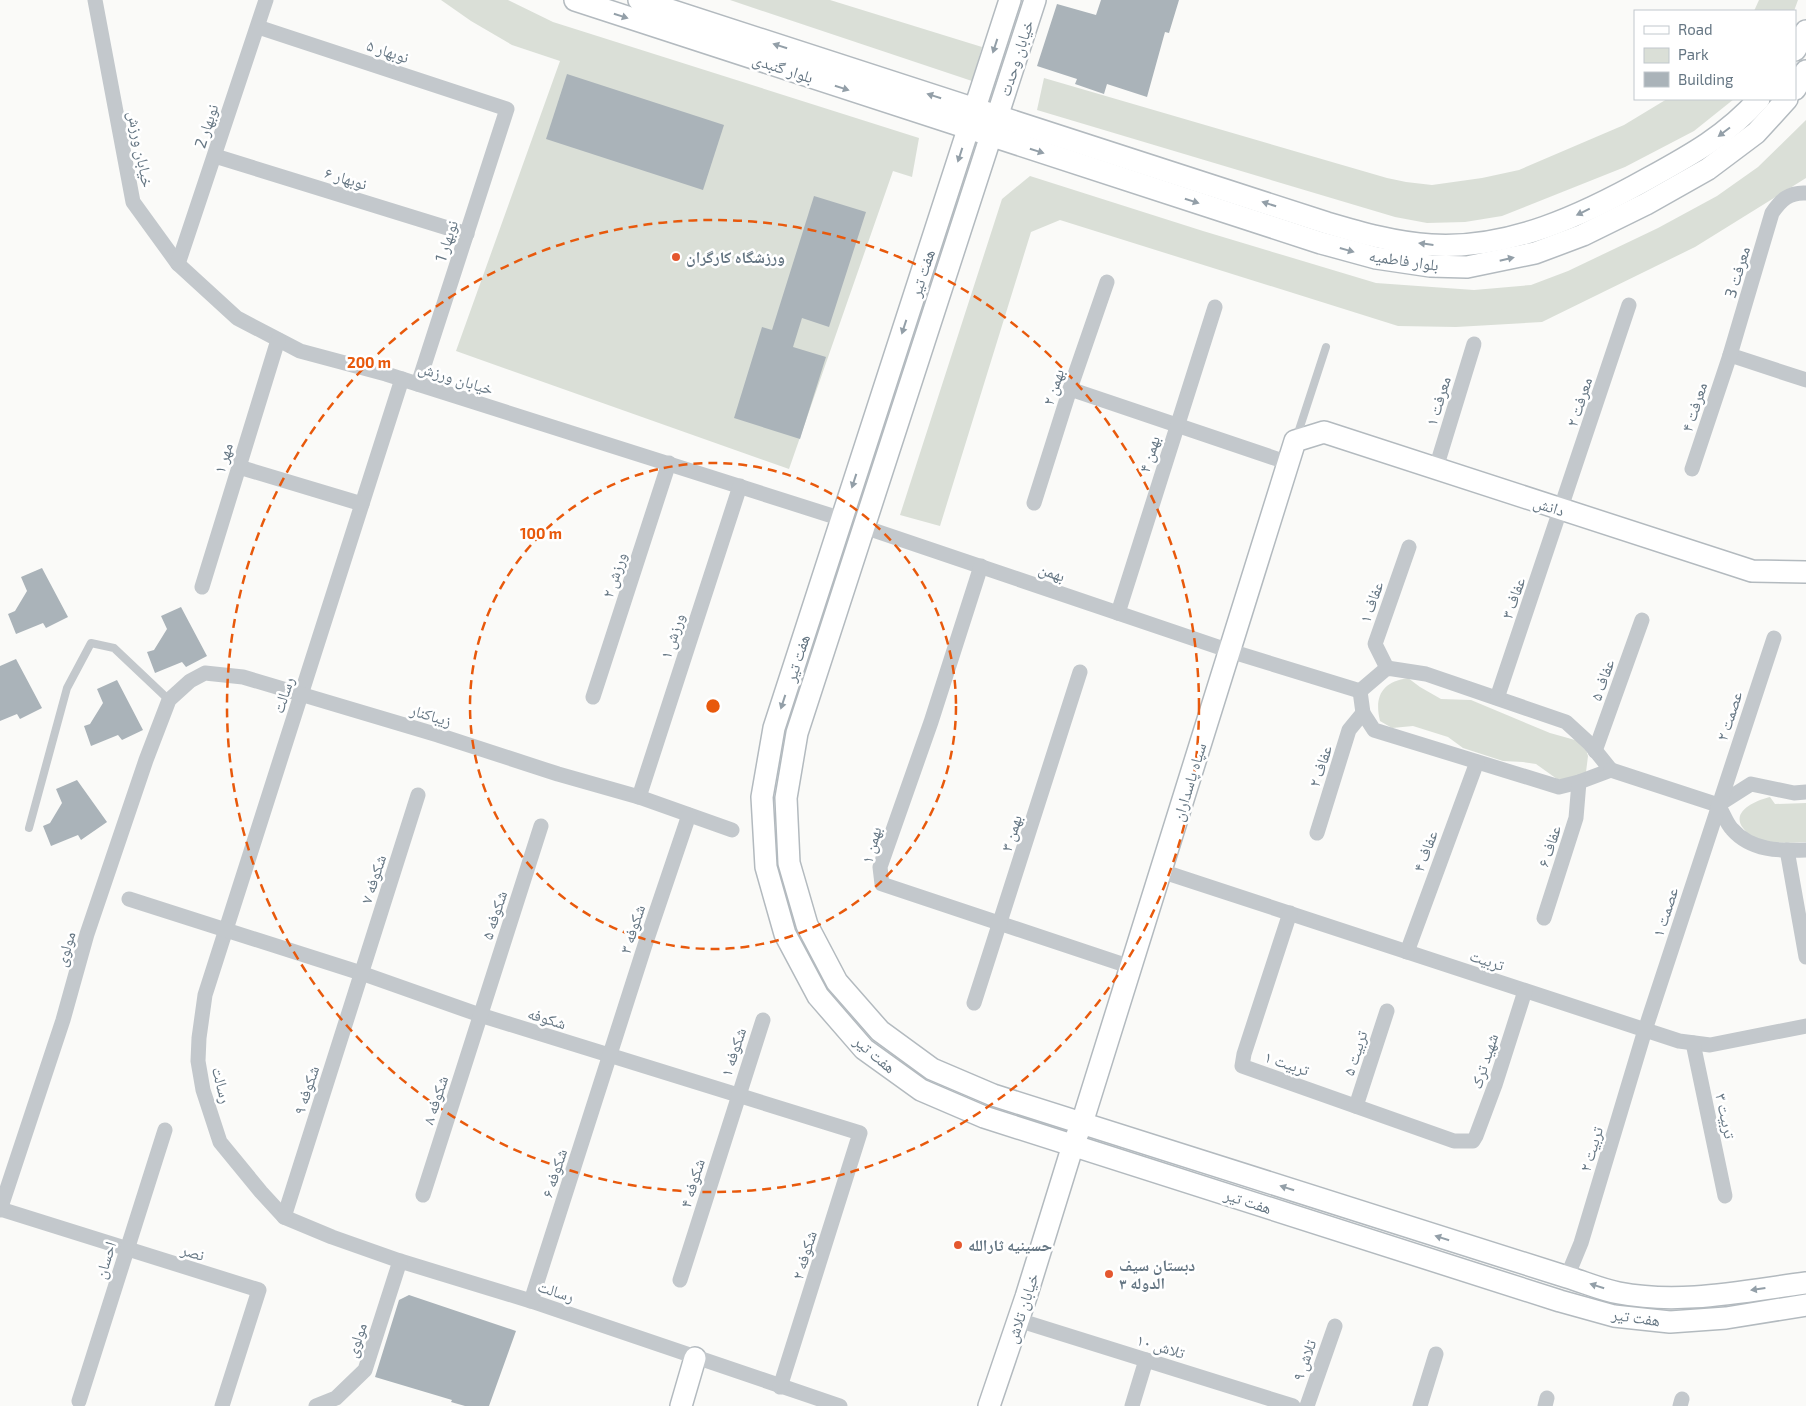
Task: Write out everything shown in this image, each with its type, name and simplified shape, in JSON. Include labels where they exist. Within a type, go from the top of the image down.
[{"type":"main road","name":"بلوار گنبدی","points":[[575,0],[994,126]]},
{"type":"main road","name":"بلوار گنبدی","points":[[639,0],[972,119]]},
{"type":"main road","name":"خیابان وحدت","points":[[972,119],[1010,0]]},
{"type":"main road","name":"خیابان وحدت","points":[[994,126],[1035,0]]},
{"type":"main road","points":[[1796,48],[1806,31]]},
{"type":"main road","points":[[1796,87],[1806,71]]},
{"type":"main road","name":"بلوار فاطمیه","points":[[994,126],[1380,238],[1432,246],[1483,243],[1530,233],[1574,216],[1697,152],[1742,118],[1758,100]]},
{"type":"main road","name":"بلوار فاطمیه","points":[[994,126],[1321,243],[1376,258],[1430,266],[1467,267],[1535,253],[1582,235],[1646,204],[1708,169],[1756,133],[1785,100]]},
{"type":"main road","name":"هفت تیر","points":[[972,119],[774,728],[762,797],[766,867],[785,934],[818,996],[864,1049],[921,1090],[984,1117],[1560,1301],[1614,1316],[1670,1322],[1726,1318],[1806,1305]]},
{"type":"main road","name":"هفت تیر","points":[[994,126],[797,733],[786,798],[789,863],[807,925],[837,982],[880,1031],[925,1064],[932,1069],[993,1095],[1618,1293],[1671,1298],[1723,1294],[1806,1283]]},
{"type":"main road","name":"دانش","points":[[1295,441],[1324,432],[1752,571],[1805,568]]},
{"type":"main road","name":"سپاه پاسداران","points":[[1082,1123],[1295,441]]},
{"type":"main road","name":"خیابان تلاش","points":[[989,1406],[1073,1145],[1082,1123]]},
{"type":"main road","points":[[1560,1301],[1567,1277]]},
{"type":"main road","points":[[681,1406],[696,1358]]},
{"type":"street","name":"خیابان ورزش","points":[[96,0],[133,202],[178,264],[237,318],[300,351],[402,379],[842,519]]},
{"type":"street","name":"نوبهار 2","points":[[178,264],[266,0]]},
{"type":"street","name":"نوبهار ۵","points":[[258,26],[507,109]]},
{"type":"street","name":"نوبهار 1","points":[[418,384],[507,109]]},
{"type":"street","name":"نوبهار ۶","points":[[215,156],[467,234]]},
{"type":"street","name":"معرفت 3","points":[[1730,355],[1772,213],[1781,200],[1795,192],[1806,193]]},
{"type":"street","name":"بهمن ۲","points":[[1034,503],[1070,388],[1107,282]]},
{"type":"street","name":"معرفت ۲","points":[[1561,510],[1629,305]]},
{"type":"street","name":"بهمن ۴","points":[[1118,613],[1215,307]]},
{"type":"street","name":"مهر ۱","points":[[202,587],[278,340]]},
{"type":"street","name":"معرفت ۱","points":[[1436,468],[1474,344]]},
{"type":"street","points":[[1730,355],[1806,380]]},
{"type":"street","name":"معرفت ۴","points":[[1692,469],[1730,355]]},
{"type":"street","name":"رسالت","points":[[402,379],[206,995],[199,1038],[198,1060],[204,1090],[220,1142],[284,1217],[332,1237],[400,1261],[532,1301],[824,1403],[840,1406]]},
{"type":"street","points":[[1070,388],[1289,462]]},
{"type":"street","name":"ورزش ۲","points":[[593,697],[669,463]]},
{"type":"street","points":[[239,468],[362,504]]},
{"type":"street","name":"ورزش ۱","points":[[638,797],[740,486]]},
{"type":"street","name":"عفاف ۳","points":[[1497,698],[1561,510]]},
{"type":"street","name":"بهمن","points":[[864,527],[1118,613],[1360,691]]},
{"type":"street","name":"عفاف ۱","points":[[1387,668],[1375,644],[1409,546]]},
{"type":"street","name":"بهمن ۱","points":[[981,566],[931,722],[880,867],[882,884],[1131,967]]},
{"type":"street","name":"عفاف ۵","points":[[1596,751],[1642,620]]},
{"type":"street","name":"عصمت ۲","points":[[1718,805],[1774,638]]},
{"type":"street","points":[[1611,770],[1559,787],[1374,730],[1363,713],[1360,691],[1387,668],[1426,674],[1566,722],[1596,751],[1611,770],[1718,805],[1732,829],[1752,845],[1778,851],[1806,850]]},
{"type":"street","name":"بهمن ۳","points":[[974,1003],[1080,672]]},
{"type":"street","name":"زیباکنار","points":[[169,700],[190,681],[205,673],[243,677],[638,797],[732,830]]},
{"type":"street","name":"مولوی","points":[[0,1209],[60,1029],[87,934],[118,841],[169,700]]},
{"type":"street","name":"عفاف ۲","points":[[1317,833],[1350,730],[1363,713]]},
{"type":"street","name":"عفاف ۴","points":[[1407,952],[1477,762]]},
{"type":"street","name":"عفاف ۶","points":[[1544,918],[1576,818],[1579,782]]},
{"type":"street","points":[[1718,805],[1751,784],[1794,793],[1806,792]]},
{"type":"street","name":"شکوفه ۷","points":[[361,973],[418,795]]},
{"type":"street","name":"عصمت ۱","points":[[1645,1030],[1718,805]]},
{"type":"street","name":"شکوفه ۳","points":[[611,1055],[689,815]]},
{"type":"street","name":"شکوفه ۵","points":[[480,1016],[541,826]]},
{"type":"street","points":[[1787,850],[1806,957]]},
{"type":"street","name":"تربیت","points":[[1161,871],[1679,1041],[1710,1045],[1806,1026]]},
{"type":"street","name":"شکوفه","points":[[129,899],[361,973],[480,1016],[611,1055],[860,1134]]},
{"type":"street","name":"تربیت ۱","points":[[1290,913],[1244,1054],[1242,1066],[1454,1141],[1473,1141]]},
{"type":"street","name":"شکوفه ۹","points":[[284,1217],[361,973]]},
{"type":"street","name":"شهید ترک","points":[[1473,1141],[1495,1085],[1525,991]]},
{"type":"street","name":"تربیت ۵","points":[[1356,1106],[1387,1012]]},
{"type":"street","name":"شکوفه ۸","points":[[423,1195],[480,1016]]},
{"type":"street","name":"شکوفه ۱","points":[[737,1096],[763,1020]]},
{"type":"street","name":"تربیت ۲","points":[[1567,1277],[1581,1243],[1645,1030]]},
{"type":"street","name":"تربیت ۳","points":[[1693,1043],[1725,1196]]},
{"type":"street","name":"شکوفه ۶","points":[[532,1301],[611,1055]]},
{"type":"street","name":"شکوفه ۴","points":[[680,1280],[737,1096]]},
{"type":"street","name":"احسان","points":[[79,1401],[165,1130]]},
{"type":"street","name":"شکوفه ۲","points":[[780,1387],[860,1134]]},
{"type":"street","name":"نصر","points":[[0,1209],[126,1250],[259,1290],[222,1406]]},
{"type":"street","name":"مولوی","points":[[316,1406],[336,1398],[365,1370],[400,1261]]},
{"type":"street","name":"تلاش ۱۰","points":[[1018,1320],[1293,1406]]},
{"type":"street","name":"تلاش ۹","points":[[1307,1406],[1335,1326]]},
{"type":"street","points":[[1420,1406],[1436,1354]]},
{"type":"street","points":[[1132,1406],[1146,1360]]},
{"type":"lane","points":[[1295,441],[1326,347]]},
{"type":"lane","points":[[28,828],[67,688],[91,643],[114,648],[169,700]]},
{"type":"green space","name":"ورزشگاه کارگران","points":[[441,0],[508,0],[553,22],[919,138],[912,177],[893,171],[789,469],[456,351],[560,61],[512,45],[471,21]]},
{"type":"green space","points":[[730,0],[830,0],[982,47],[972,81]]},
{"type":"green space","points":[[1759,0],[1798,0],[1794,10],[1754,10]]},
{"type":"green space","points":[[1044,78],[1387,178],[1432,185],[1482,178],[1519,170],[1624,125],[1665,100],[1733,100],[1694,131],[1625,167],[1502,216],[1465,222],[1427,223],[1395,217],[1037,110]]},
{"type":"green space","points":[[1806,120],[1806,178],[1695,247],[1542,322],[1456,327],[1398,326],[1060,220],[1031,232],[940,526],[900,515],[1002,199],[1030,176],[1376,283],[1474,290],[1531,285],[1568,271],[1658,228],[1717,196],[1758,167]]},
{"type":"green space","points":[[1408,678],[1441,699],[1471,700],[1550,733],[1575,740],[1585,746],[1588,756],[1586,772],[1569,781],[1557,779],[1536,764],[1503,761],[1463,748],[1448,737],[1413,726],[1392,728],[1380,721],[1378,712],[1379,697],[1386,687],[1392,683]]},
{"type":"green space","points":[[1770,797],[1775,804],[1806,803],[1806,842],[1767,841],[1753,837],[1744,830],[1740,822],[1742,812],[1752,804]]},
{"type":"building","points":[[1101,0],[1179,0],[1169,33],[1165,32],[1147,97],[1107,84],[1104,94],[1075,84],[1077,79],[1037,66],[1057,4],[1096,15]]},
{"type":"building","points":[[567,74],[724,125],[703,190],[546,139]]},
{"type":"building","points":[[814,196],[866,212],[829,327],[802,318],[793,347],[826,357],[800,439],[734,418],[762,327],[772,330]]},
{"type":"building","points":[[42,568],[68,617],[46,628],[43,623],[16,634],[8,614],[15,611],[27,591],[21,577]]},
{"type":"building","points":[[181,607],[207,656],[186,667],[182,662],[155,673],[147,652],[154,650],[167,629],[161,616]]},
{"type":"building","points":[[16,659],[42,708],[20,719],[17,714],[0,721],[0,666]]},
{"type":"building","points":[[117,680],[143,730],[122,740],[118,735],[91,746],[84,726],[90,724],[103,703],[97,689]]},
{"type":"building","points":[[77,780],[107,822],[81,840],[78,835],[51,846],[43,826],[50,823],[62,803],[56,789]]},
{"type":"building","points":[[409,1295],[516,1331],[489,1406],[465,1406],[451,1402],[452,1400],[375,1377],[399,1300]]},
{"type":"place","name":"ورزشگاه کارگران","points":[[676,257]]},
{"type":"place","name":"حسینیه ثارالله","points":[[958,1245]]},
{"type":"place","name":"دبستان سیف الدوله ۳","points":[[1109,1274]]}]
